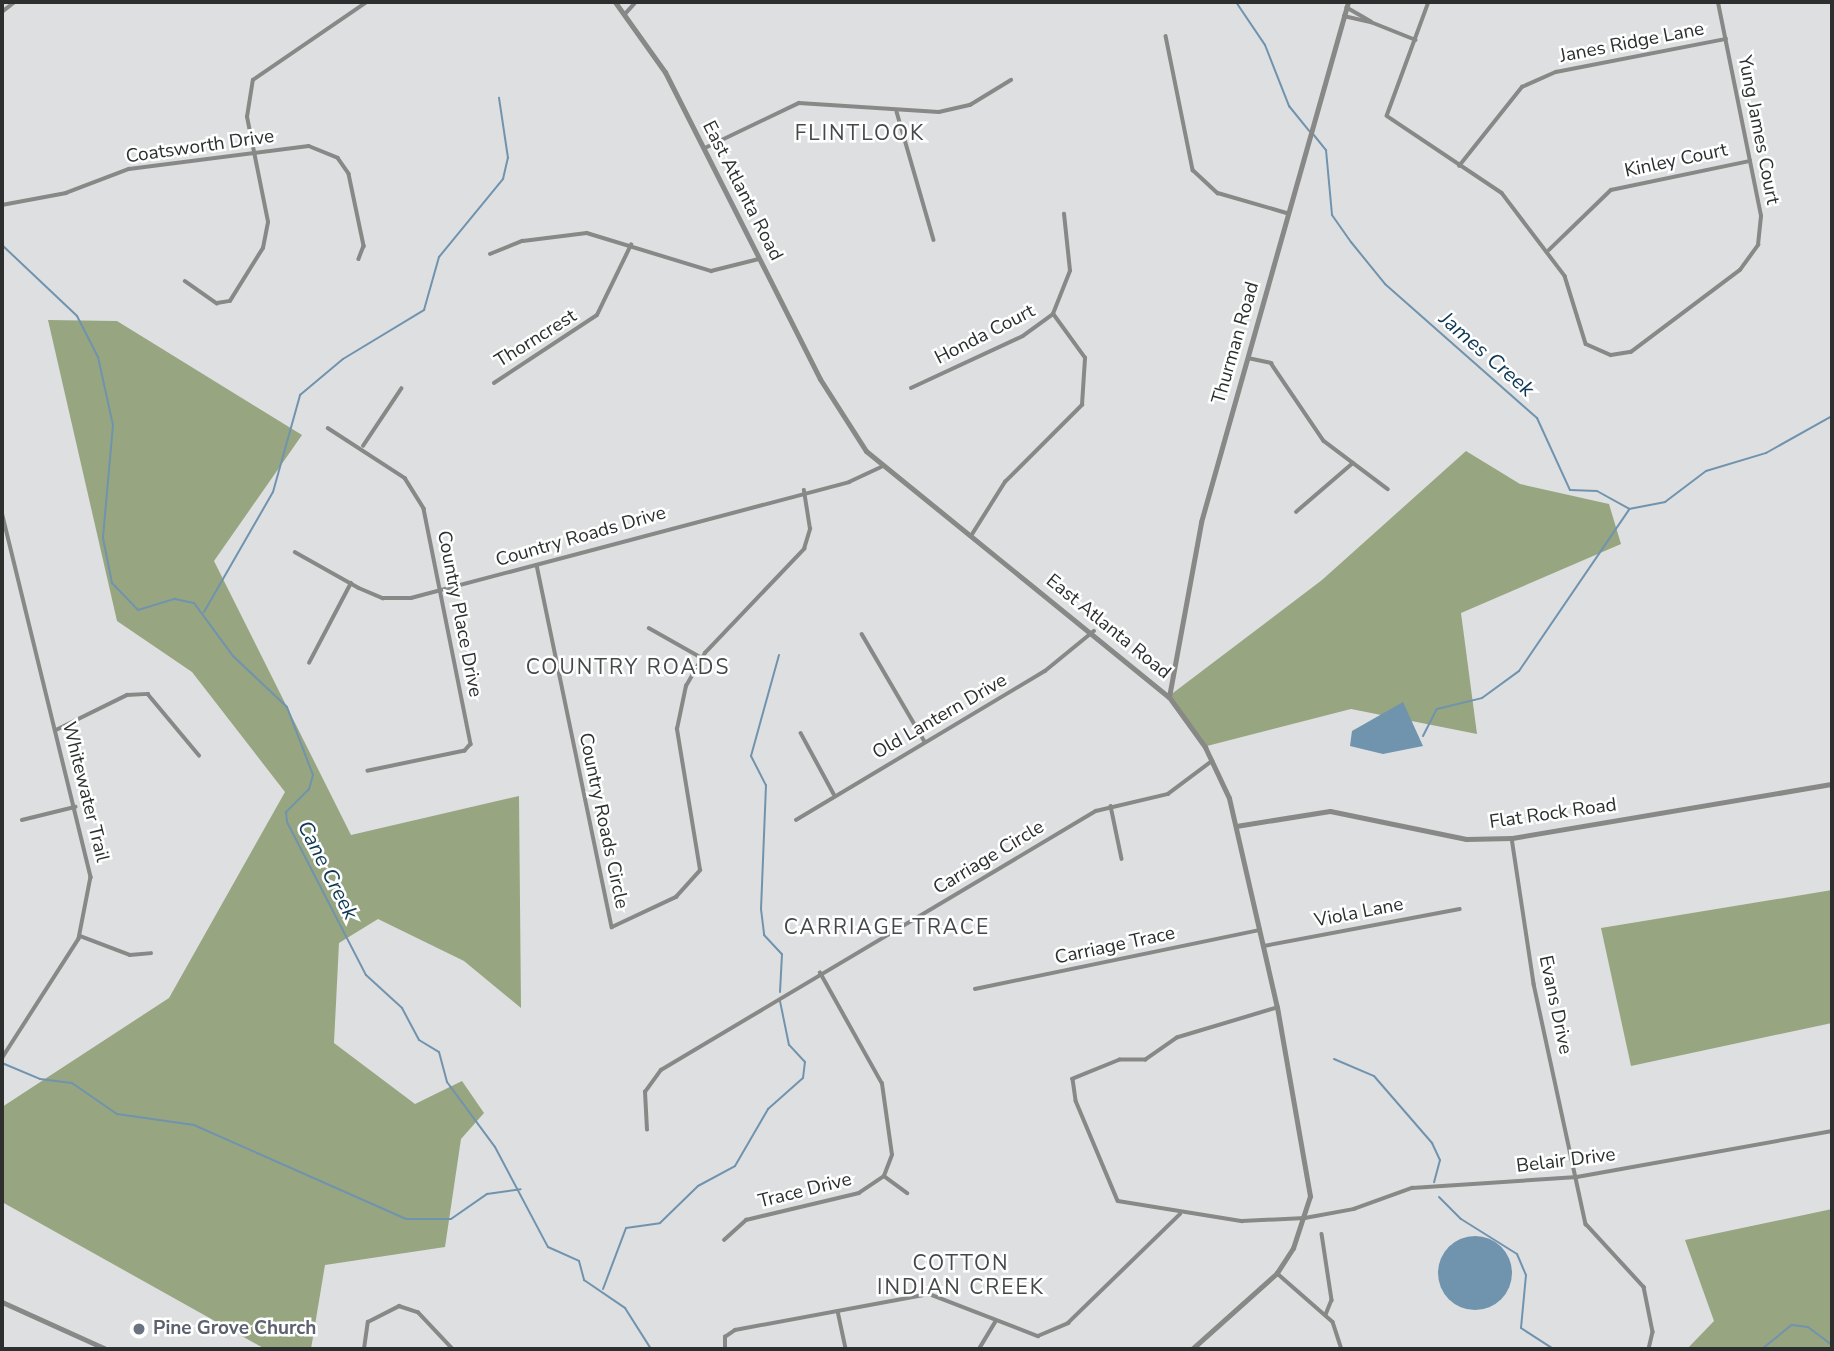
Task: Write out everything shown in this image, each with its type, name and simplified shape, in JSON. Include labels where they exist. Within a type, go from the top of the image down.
[{"type":"street","points":[[2,12],[15,2]]},
{"type":"street","points":[[185,281],[223,303],[259,257],[268,222],[246,101],[253,80],[367,2]]},
{"type":"street","name":"East Atlanta Road","points":[[615,2],[626,13],[705,148],[833,402],[881,467],[1094,631],[1169,697],[1212,761],[1236,826],[1264,946],[1308,1162],[1305,1218],[1278,1273],[1192,1349]]},
{"type":"street","points":[[626,13],[636,2]]},
{"type":"street","points":[[1429,2],[1387,116],[1502,193],[1548,251]]},
{"type":"street","name":"Yung James Court","points":[[1548,251],[1564,276],[1586,344],[1611,355],[1631,352],[1751,257],[1761,216],[1718,2]]},
{"type":"street","points":[[1347,4],[1371,22]]},
{"type":"street","name":"Thurman Road","points":[[1169,697],[1201,522],[1290,214],[1347,4]]},
{"type":"street","points":[[1344,16],[1371,22],[1416,40]]},
{"type":"street","points":[[1166,36],[1194,170],[1202,183],[1290,214]]},
{"type":"street","name":"Janes Ridge Lane","points":[[1460,166],[1522,87],[1556,72],[1726,39]]},
{"type":"street","points":[[705,148],[799,103],[897,112],[970,105],[1011,80]]},
{"type":"street","points":[[897,112],[934,240]]},
{"type":"street","name":"Coatsworth Drive","points":[[2,205],[77,190],[129,169],[309,146],[338,158],[352,188],[364,246],[359,259]]},
{"type":"street","name":"Kinley Court","points":[[1548,251],[1611,190],[1750,160]]},
{"type":"street","name":"Honda Court","points":[[911,388],[1023,336],[1053,314],[1070,271],[1064,214]]},
{"type":"street","points":[[490,254],[567,233],[631,245],[711,271],[759,259]]},
{"type":"street","name":"Thorncrest","points":[[495,383],[597,315],[631,245]]},
{"type":"street","points":[[970,537],[1016,470],[1064,430],[1082,404],[1085,358],[1053,314]]},
{"type":"street","points":[[1248,358],[1271,363],[1324,441],[1388,488]]},
{"type":"street","points":[[363,446],[401,389]]},
{"type":"street","name":"Country Place Drive","points":[[328,428],[363,446],[414,489],[442,592],[470,748],[368,771]]},
{"type":"street","points":[[1296,512],[1353,463]]},
{"type":"street","name":"Country Roads Drive","points":[[295,552],[351,583],[393,599],[442,592],[881,467]]},
{"type":"street","name":"Country Roads Circle","points":[[537,565],[612,927],[676,897],[699,870],[677,729],[687,686],[702,658],[804,549],[810,529],[804,490]]},
{"type":"street","name":"Whitewater Trail","points":[[2,516],[91,877],[80,936],[2,1059]]},
{"type":"street","points":[[309,663],[351,583]]},
{"type":"street","points":[[649,628],[702,658]]},
{"type":"street","name":"Old Lantern Drive","points":[[796,820],[834,794],[1045,671],[1094,631]]},
{"type":"street","points":[[862,634],[925,741]]},
{"type":"street","points":[[56,730],[127,695],[148,694],[199,755]]},
{"type":"street","points":[[801,733],[834,794]]},
{"type":"street","name":"Carriage Circle","points":[[647,1130],[650,1079],[820,973],[1111,806],[1168,794],[1212,761]]},
{"type":"street","name":"Flat Rock Road","points":[[1236,826],[1331,811],[1458,838],[1512,838],[1832,784]]},
{"type":"street","points":[[1111,806],[1122,859]]},
{"type":"street","points":[[22,820],[75,807]]},
{"type":"street","name":"Evans Drive","points":[[1512,838],[1534,984],[1589,1232],[1644,1287],[1653,1332],[1649,1349]]},
{"type":"street","name":"Viola Lane","points":[[1264,946],[1460,909]]},
{"type":"street","name":"Carriage Trace","points":[[975,989],[1260,930]]},
{"type":"street","points":[[80,936],[130,955],[151,953]]},
{"type":"street","points":[[820,973],[889,1107],[892,1155],[884,1176],[907,1193]]},
{"type":"street","name":"Belair Drive","points":[[1277,1007],[1177,1038],[1146,1060],[1120,1060],[1073,1079],[1076,1101],[1109,1186],[1122,1203],[1180,1214],[1242,1221],[1305,1218],[1412,1188],[1577,1177],[1832,1131]]},
{"type":"street","name":"Trace Drive","points":[[724,1240],[746,1220],[838,1200],[884,1176]]},
{"type":"street","points":[[725,1349],[725,1337],[735,1330],[929,1294],[968,1305],[995,1322],[1029,1336],[1054,1331],[1180,1214]]},
{"type":"street","points":[[1322,1234],[1332,1300],[1326,1315]]},
{"type":"street","points":[[1278,1273],[1326,1315],[1342,1349]]},
{"type":"street","points":[[2,1302],[106,1349]]},
{"type":"street","points":[[364,1349],[368,1322],[399,1306],[418,1312],[453,1349]]},
{"type":"street","points":[[838,1311],[846,1349]]},
{"type":"street","points":[[979,1349],[995,1322]]},
{"type":"green space","points":[[48,320],[117,321],[302,435],[214,561],[351,835],[519,796],[521,1008],[464,961],[378,919],[339,943],[334,1043],[415,1104],[462,1081],[484,1113],[461,1139],[445,1247],[325,1265],[311,1349],[265,1349],[2,1202],[2,1107],[169,998],[285,792],[192,672],[117,621]]},
{"type":"green space","points":[[1466,451],[1520,484],[1609,504],[1621,544],[1461,613],[1477,734],[1351,709],[1207,746],[1169,696],[1322,580]]},
{"type":"green space","points":[[1832,890],[1832,1023],[1631,1066],[1601,928]]},
{"type":"green space","points":[[1832,1209],[1832,1349],[1687,1349],[1714,1321],[1685,1240]]},
{"type":"water","points":[[1403,702],[1423,746],[1383,754],[1350,746],[1352,731]]},
{"type":"water","points":[[1475,1236],[1496,1242],[1506,1252],[1512,1273],[1506,1294],[1496,1304],[1475,1310],[1454,1304],[1444,1294],[1438,1273],[1444,1252],[1454,1242]]},
{"type":"waterway","name":"James Creek","points":[[1236,2],[1265,45],[1289,106],[1309,131]]},
{"type":"waterway","points":[[204,612],[273,492],[300,395],[343,359],[424,310],[439,257],[503,179],[508,158],[499,98]]},
{"type":"waterway","name":"James Creek","points":[[1313,134],[1326,150],[1332,215],[1351,242],[1385,284],[1537,418],[1570,490],[1597,491],[1629,509],[1665,502],[1706,471],[1766,453],[1832,416]]},
{"type":"waterway","name":"Cane Creek","points":[[2,245],[77,316],[98,357],[113,425],[103,538],[112,583],[138,610],[175,599],[194,603],[233,656],[287,707],[313,775],[309,789],[286,812],[287,822],[366,975],[402,1008],[419,1040],[439,1052],[447,1082],[495,1147],[548,1247],[579,1261],[584,1280],[625,1308],[651,1349]]},
{"type":"waterway","points":[[1423,736],[1437,709],[1482,698],[1519,671],[1629,510]]},
{"type":"waterway","points":[[779,655],[751,756],[766,785],[761,909],[764,935],[782,954],[780,992]]},
{"type":"waterway","points":[[603,1289],[626,1228],[660,1223],[698,1186],[735,1166],[768,1109],[803,1078],[805,1062],[789,1045],[780,1001]]},
{"type":"waterway","points":[[1334,1059],[1374,1076],[1432,1143],[1440,1160],[1434,1182]]},
{"type":"waterway","points":[[2,1063],[40,1079],[72,1083],[117,1114],[194,1125],[406,1219],[451,1219],[487,1194],[521,1189]]},
{"type":"waterway","points":[[1439,1197],[1461,1219],[1517,1254],[1526,1275],[1521,1328],[1553,1349]]},
{"type":"waterway","points":[[1762,1349],[1792,1325],[1808,1327],[1832,1345]]},
{"type":"place","name":"Pine Grove Church","points":[[139,1329]]},
{"type":"district","name":"FLINTLOOK","points":[[860,133]]},
{"type":"district","name":"COUNTRY ROADS","points":[[628,667]]},
{"type":"district","name":"CARRIAGE TRACE","points":[[887,927]]},
{"type":"district","name":"COTTON INDIAN CREEK","points":[[961,1275]]}]
